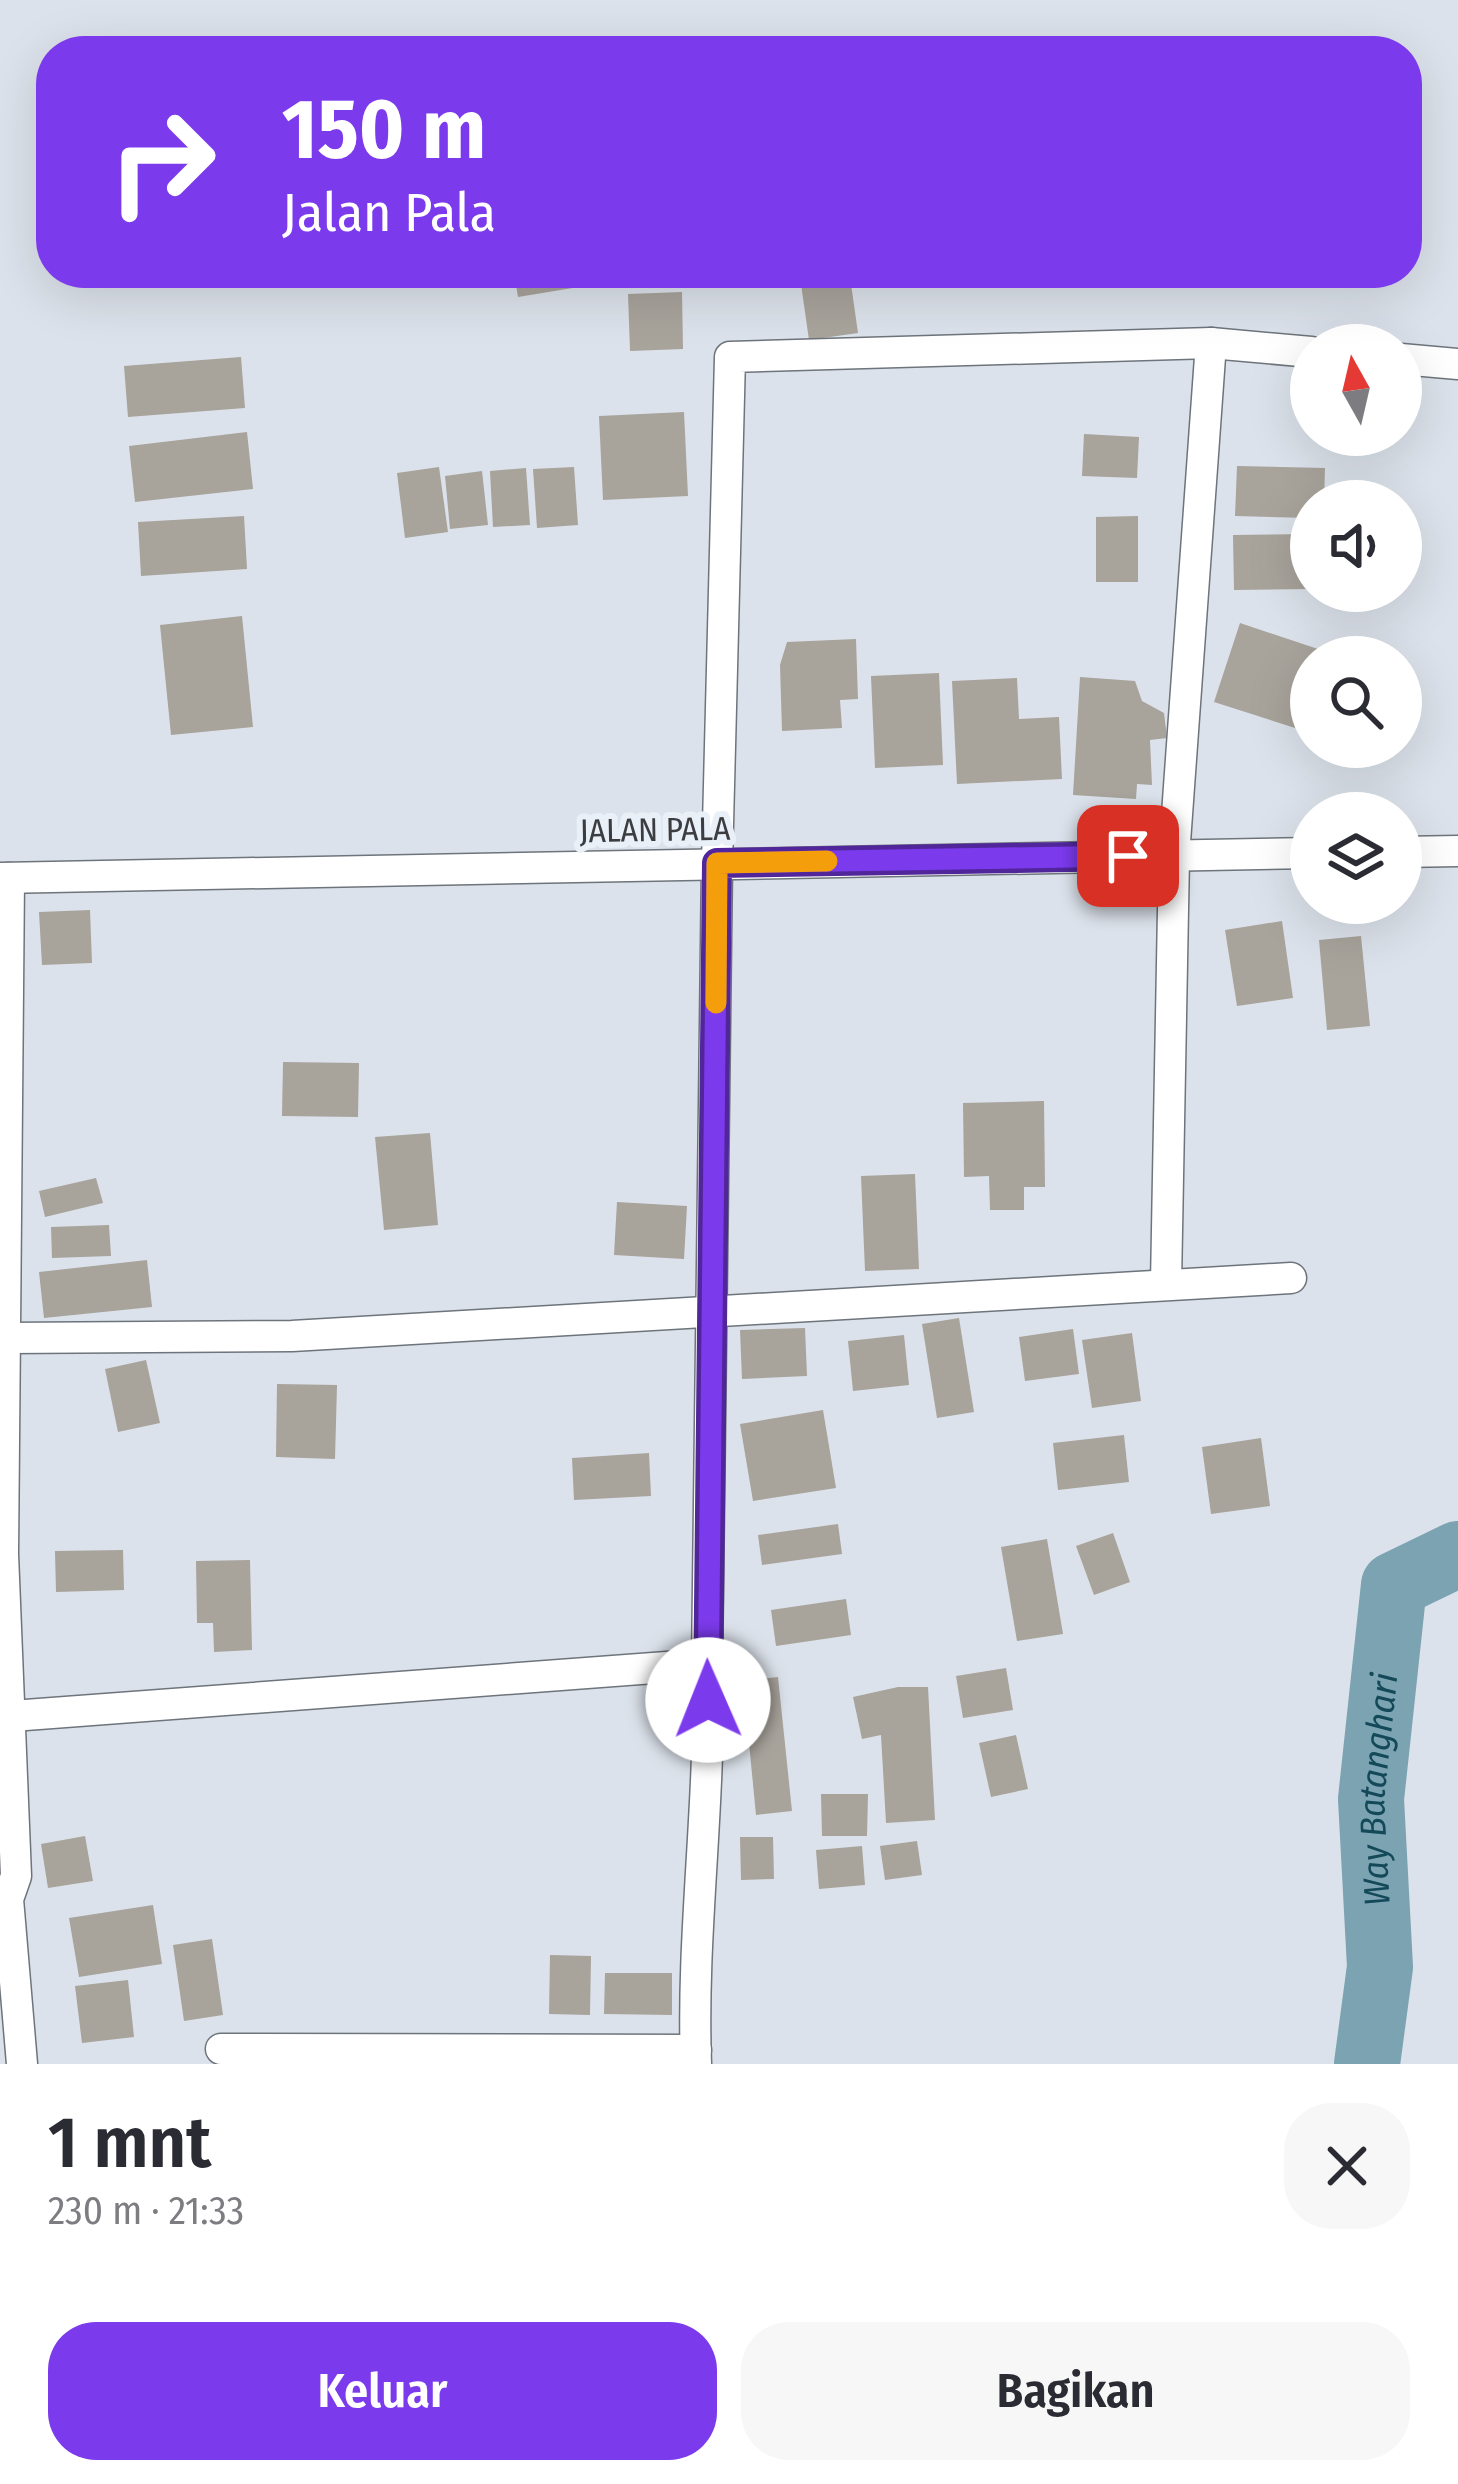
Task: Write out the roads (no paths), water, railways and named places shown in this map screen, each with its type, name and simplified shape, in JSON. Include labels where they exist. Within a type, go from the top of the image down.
[{"type":"street","points":[[221,2050],[696,2057],[694,2001],[710,1770],[706,1664],[717,863],[730,357],[1211,343],[1290,350]]},
{"type":"street","points":[[1166,1284],[1174,856],[1211,343]]},
{"type":"street","points":[[1422,361],[1458,364]]},
{"type":"street","points":[[1422,852],[1458,851]]},
{"type":"street","name":"JALAN PALA","points":[[5,878],[1290,853]]},
{"type":"street","points":[[5,878],[8,1338],[4,1554],[16,1876],[4,1899],[22,2064]]},
{"type":"street","points":[[8,1338],[292,1336],[1291,1278]]},
{"type":"street","points":[[12,1716],[706,1664]]},
{"type":"waterway","name":"Way Batanghari","points":[[1367,2064],[1380,1967],[1371,1799],[1394,1585],[1458,1554]]}]
